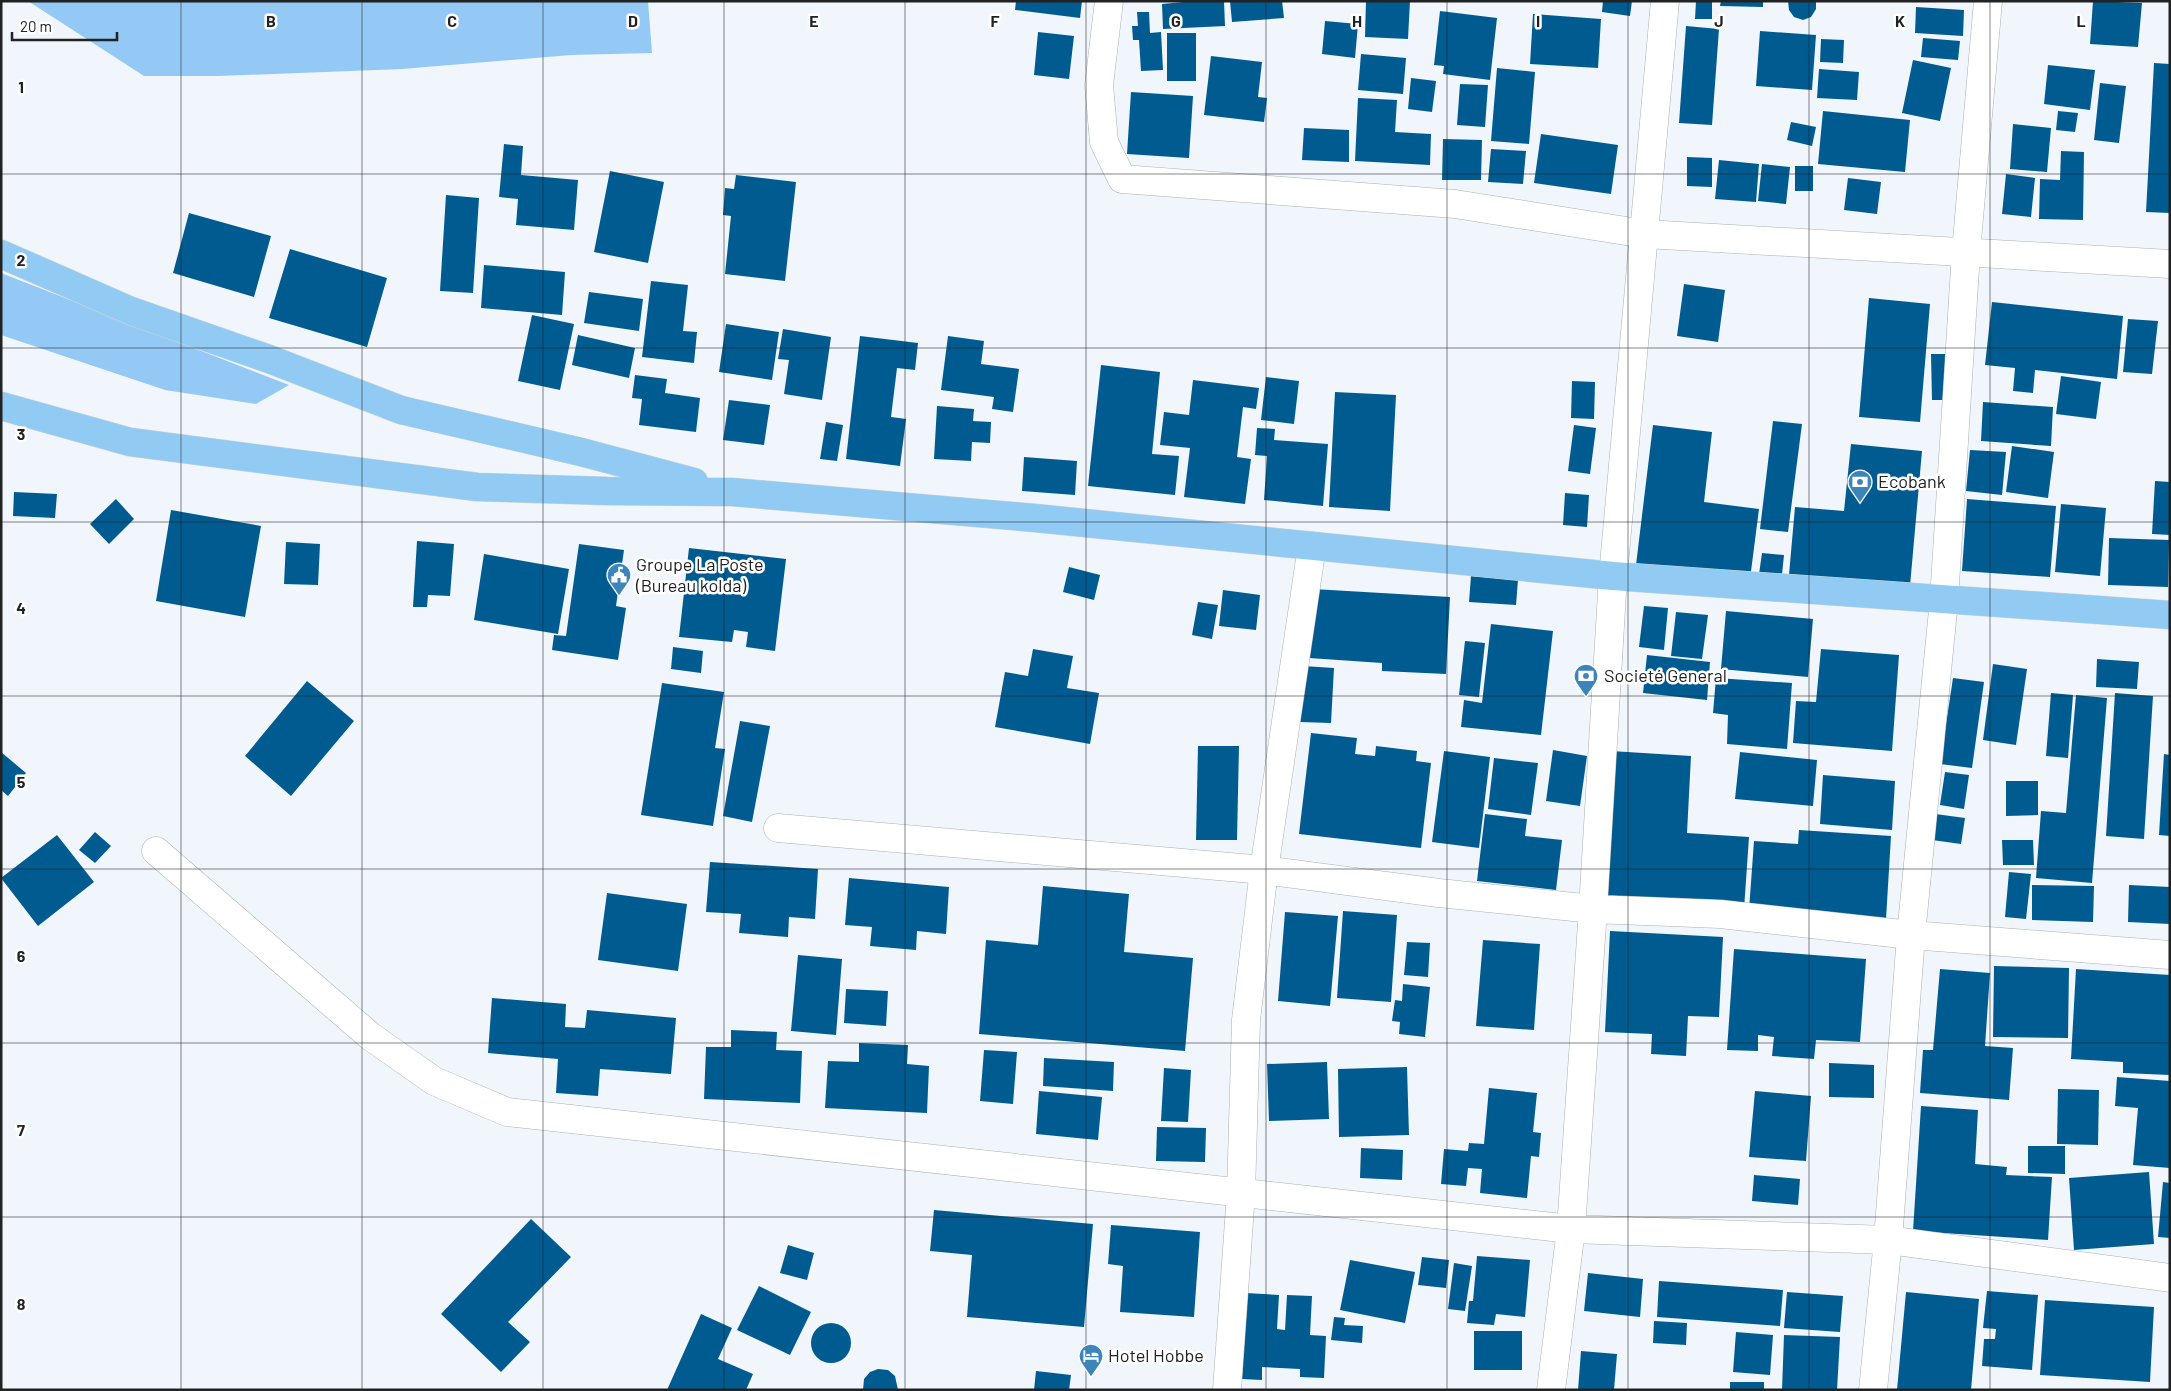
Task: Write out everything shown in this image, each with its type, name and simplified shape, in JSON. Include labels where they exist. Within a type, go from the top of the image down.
[{"type":"main road","points":[[1,254],[131,310],[269,359],[401,410],[581,452],[732,492]]},
{"type":"main road","points":[[1,406],[130,442],[477,487],[732,492],[1036,518],[1613,576],[2170,615]]},
{"type":"street","points":[[1108,1],[1100,95],[1104,142],[1122,179],[1455,204],[1645,234],[2170,264]]},
{"type":"street","points":[[1551,1390],[1571,1229],[1613,576],[1665,1]]},
{"type":"street","points":[[1873,1390],[1888,1240],[1911,935],[1944,600],[1966,252],[1988,1]]},
{"type":"street","points":[[1227,1390],[1241,1193],[1246,1020],[1264,870],[1312,546]]},
{"type":"street","points":[[778,828],[1264,870],[1439,893],[1593,908],[1720,914],[1911,935],[2170,955]]},
{"type":"street","points":[[156,851],[370,1036],[434,1082],[507,1112],[1571,1229],[1888,1240],[2170,1278]]},
{"type":"shaded area","points":[[28,1],[648,1],[652,53],[571,55],[402,69],[218,76],[144,76]]},
{"type":"shaded area","points":[[1,273],[289,385],[256,404],[165,390],[1,335]]},
{"type":"building","points":[[1016,1],[1082,1],[1080,18],[1015,10]]},
{"type":"building","points":[[1224,1],[1225,26],[1163,29],[1162,4]]},
{"type":"building","points":[[1230,1],[1282,1],[1284,18],[1232,22]]},
{"type":"building","points":[[1366,1],[1410,1],[1408,39],[1365,37]]},
{"type":"building","points":[[1603,1],[1632,1],[1630,16],[1602,12]]},
{"type":"building","points":[[1696,1],[1712,1],[1712,19],[1695,19]]},
{"type":"building","points":[[1721,1],[1763,1],[1763,7],[1720,6]]},
{"type":"building","points":[[1788,1],[1816,1],[1816,9],[1811,17],[1803,20],[1794,17],[1789,10]]},
{"type":"building","points":[[2093,1],[2142,3],[2138,47],[2090,44]]},
{"type":"building","points":[[1916,7],[1964,10],[1963,36],[1915,33]]},
{"type":"building","points":[[1440,11],[1497,18],[1490,80],[1443,74],[1444,66],[1434,65]]},
{"type":"building","points":[[1137,12],[1149,12],[1150,33],[1161,32],[1163,70],[1141,71],[1139,40],[1133,40],[1132,26],[1138,26]]},
{"type":"building","points":[[1533,14],[1601,19],[1598,68],[1530,64]]},
{"type":"building","points":[[1325,21],[1358,24],[1355,58],[1322,54]]},
{"type":"building","points":[[1686,26],[1719,29],[1712,125],[1679,123]]},
{"type":"building","points":[[1760,31],[1816,35],[1812,90],[1756,86]]},
{"type":"building","points":[[1038,32],[1074,36],[1069,79],[1034,75]]},
{"type":"building","points":[[1167,33],[1196,33],[1196,81],[1167,81]]},
{"type":"building","points":[[1923,38],[1960,41],[1958,60],[1921,57]]},
{"type":"building","points":[[1821,39],[1844,40],[1843,63],[1820,62]]},
{"type":"building","points":[[1361,54],[1406,58],[1403,94],[1358,90]]},
{"type":"building","points":[[1211,56],[1262,62],[1258,97],[1267,98],[1264,122],[1204,115]]},
{"type":"building","points":[[1913,60],[1951,68],[1940,121],[1902,113]]},
{"type":"building","points":[[2154,63],[2170,64],[2170,213],[2146,212]]},
{"type":"building","points":[[2048,65],[2095,70],[2090,110],[2044,104]]},
{"type":"building","points":[[1497,68],[1535,72],[1529,144],[1491,141]]},
{"type":"building","points":[[1819,69],[1859,72],[1857,100],[1817,98]]},
{"type":"building","points":[[1411,78],[1436,81],[1432,112],[1408,109]]},
{"type":"building","points":[[2100,83],[2126,86],[2119,143],[2094,140]]},
{"type":"building","points":[[1460,84],[1488,85],[1485,127],[1457,125]]},
{"type":"building","points":[[1131,92],[1193,96],[1189,158],[1127,154]]},
{"type":"building","points":[[1358,98],[1397,100],[1395,132],[1431,134],[1430,165],[1355,161]]},
{"type":"building","points":[[1823,111],[1910,120],[1905,172],[1818,164]]},
{"type":"building","points":[[2058,111],[2078,113],[2075,132],[2056,130]]},
{"type":"building","points":[[1791,122],[1816,127],[1812,146],[1787,140]]},
{"type":"building","points":[[2013,124],[2051,128],[2047,172],[2010,169]]},
{"type":"building","points":[[1304,128],[1349,130],[1349,162],[1302,160]]},
{"type":"building","points":[[1541,134],[1618,145],[1611,194],[1534,183]]},
{"type":"building","points":[[1443,139],[1482,140],[1481,180],[1442,180]]},
{"type":"building","points":[[504,144],[523,146],[521,175],[578,180],[574,230],[516,225],[518,199],[499,197]]},
{"type":"building","points":[[1491,149],[1526,151],[1523,184],[1488,182]]},
{"type":"building","points":[[2061,151],[2084,152],[2083,220],[2039,219],[2040,179],[2060,180]]},
{"type":"building","points":[[1687,157],[1712,158],[1712,187],[1687,186]]},
{"type":"building","points":[[1719,160],[1759,164],[1756,202],[1715,199]]},
{"type":"building","points":[[1762,164],[1790,167],[1786,204],[1758,201]]},
{"type":"building","points":[[1795,166],[1813,166],[1813,191],[1795,191]]},
{"type":"building","points":[[610,171],[664,182],[648,263],[594,252]]},
{"type":"building","points":[[2006,174],[2035,178],[2031,217],[2002,214]]},
{"type":"building","points":[[736,175],[796,182],[785,281],[725,274],[731,216],[723,215],[725,188],[734,189]]},
{"type":"building","points":[[1848,178],[1881,182],[1877,214],[1844,210]]},
{"type":"building","points":[[446,195],[479,198],[473,293],[440,291]]},
{"type":"building","points":[[189,213],[271,236],[254,297],[173,273]]},
{"type":"building","points":[[290,249],[387,278],[367,347],[269,318]]},
{"type":"building","points":[[484,265],[565,272],[562,315],[481,308]]},
{"type":"building","points":[[651,281],[688,285],[683,331],[697,332],[694,363],[642,357]]},
{"type":"building","points":[[1684,284],[1725,290],[1718,342],[1677,336]]},
{"type":"building","points":[[589,292],[643,299],[639,331],[584,323]]},
{"type":"building","points":[[1869,298],[1930,304],[1920,422],[1859,417]]},
{"type":"building","points":[[1992,302],[2123,316],[2117,379],[2035,370],[2033,393],[2013,391],[2015,368],[1985,365]]},
{"type":"building","points":[[532,315],[574,324],[560,390],[518,381]]},
{"type":"building","points":[[2128,319],[2158,321],[2152,374],[2123,372]]},
{"type":"building","points":[[726,324],[779,332],[772,380],[719,372]]},
{"type":"building","points":[[783,329],[831,337],[822,400],[784,394],[789,360],[778,359]]},
{"type":"building","points":[[578,335],[635,348],[629,378],[572,365]]},
{"type":"building","points":[[860,336],[918,343],[915,370],[897,368],[891,417],[906,419],[900,466],[846,459]]},
{"type":"building","points":[[948,336],[984,341],[981,364],[1019,369],[1013,412],[992,409],[994,397],[941,390]]},
{"type":"building","points":[[1931,354],[1949,354],[1950,400],[1932,400]]},
{"type":"building","points":[[1101,365],[1160,372],[1152,454],[1179,456],[1175,495],[1088,486]]},
{"type":"building","points":[[635,375],[667,379],[665,393],[700,398],[696,432],[639,425],[642,399],[632,398]]},
{"type":"building","points":[[2061,376],[2101,382],[2096,419],[2056,414]]},
{"type":"building","points":[[1266,377],[1299,381],[1294,424],[1261,420]]},
{"type":"building","points":[[1193,380],[1259,388],[1256,409],[1243,407],[1237,457],[1251,459],[1245,504],[1184,497],[1190,448],[1160,445],[1164,412],[1189,415]]},
{"type":"building","points":[[1572,381],[1595,382],[1594,419],[1571,418]]},
{"type":"building","points":[[1335,392],[1396,395],[1390,511],[1329,507]]},
{"type":"building","points":[[729,400],[770,405],[764,445],[723,440]]},
{"type":"building","points":[[1983,402],[2053,407],[2051,446],[1981,441]]},
{"type":"building","points":[[937,406],[974,409],[973,421],[991,422],[990,443],[972,442],[971,461],[934,459]]},
{"type":"building","points":[[1773,421],[1802,424],[1788,532],[1760,529]]},
{"type":"building","points":[[826,422],[843,425],[837,461],[820,459]]},
{"type":"building","points":[[1574,425],[1596,428],[1590,474],[1568,471]]},
{"type":"building","points":[[1653,425],[1712,432],[1704,502],[1759,509],[1750,579],[1636,565]]},
{"type":"building","points":[[1257,428],[1275,429],[1274,440],[1328,444],[1323,506],[1264,500],[1267,456],[1255,455]]},
{"type":"building","points":[[1851,444],[1922,451],[1910,586],[1789,575],[1795,507],[1844,511]]},
{"type":"building","points":[[2012,446],[2054,452],[2048,498],[2006,492]]},
{"type":"building","points":[[1970,450],[2006,452],[2002,495],[1966,491]]},
{"type":"building","points":[[1024,457],[1077,461],[1075,495],[1022,491]]},
{"type":"building","points":[[2155,481],[2170,482],[2170,535],[2152,534]]},
{"type":"building","points":[[14,492],[57,494],[55,518],[13,516]]},
{"type":"building","points":[[1565,493],[1589,495],[1587,527],[1563,525]]},
{"type":"building","points":[[116,499],[134,519],[109,544],[90,524]]},
{"type":"building","points":[[1967,499],[2056,506],[2050,577],[1962,571]]},
{"type":"building","points":[[2061,504],[2106,508],[2100,576],[2055,572]]},
{"type":"building","points":[[171,510],[261,526],[245,617],[156,601]]},
{"type":"building","points":[[2109,538],[2169,540],[2168,587],[2108,585]]},
{"type":"building","points":[[417,541],[454,544],[450,596],[428,595],[427,607],[413,607]]},
{"type":"building","points":[[286,542],[320,544],[318,585],[284,584]]},
{"type":"building","points":[[579,544],[624,550],[616,606],[626,608],[618,660],[552,650],[554,635],[566,636]]},
{"type":"building","points":[[689,548],[786,559],[775,651],[746,647],[748,632],[734,630],[732,642],[679,637]]},
{"type":"building","points":[[1762,553],[1784,555],[1781,584],[1758,581]]},
{"type":"building","points":[[484,554],[569,569],[558,634],[474,620]]},
{"type":"building","points":[[1069,567],[1100,575],[1094,600],[1063,592]]},
{"type":"building","points":[[1471,576],[1518,580],[1516,605],[1469,602]]},
{"type":"building","points":[[1313,589],[1450,597],[1446,674],[1382,671],[1382,663],[1309,658]]},
{"type":"building","points":[[1223,590],[1260,595],[1256,630],[1219,626]]},
{"type":"building","points":[[1198,602],[1218,605],[1212,639],[1192,635]]},
{"type":"building","points":[[1644,606],[1668,608],[1664,650],[1639,647]]},
{"type":"building","points":[[1726,611],[1813,619],[1808,677],[1721,669]]},
{"type":"building","points":[[1676,612],[1708,615],[1702,659],[1671,656]]},
{"type":"building","points":[[1491,624],[1553,631],[1541,735],[1461,727],[1464,700],[1482,703]]},
{"type":"building","points":[[1465,641],[1485,643],[1479,697],[1459,695]]},
{"type":"building","points":[[673,647],[703,651],[701,673],[671,669]]},
{"type":"building","points":[[1033,649],[1073,656],[1067,688],[1099,693],[1090,744],[995,727],[1005,672],[1028,676]]},
{"type":"building","points":[[1821,649],[1899,655],[1892,751],[1793,743],[1796,701],[1816,702]]},
{"type":"building","points":[[1647,655],[1710,662],[1707,700],[1643,693]]},
{"type":"building","points":[[2097,659],[2139,662],[2137,689],[2096,687]]},
{"type":"building","points":[[1993,664],[2027,669],[2016,745],[1983,740]]},
{"type":"building","points":[[1303,666],[1334,668],[1331,723],[1300,722]]},
{"type":"building","points":[[1716,678],[1792,683],[1787,749],[1727,744],[1728,715],[1713,713]]},
{"type":"building","points":[[1953,678],[1984,682],[1972,768],[1940,764]]},
{"type":"building","points":[[307,681],[354,721],[291,796],[245,756]]},
{"type":"building","points":[[662,683],[724,692],[715,748],[725,749],[713,826],[641,815]]},
{"type":"building","points":[[2051,693],[2073,695],[2068,758],[2046,756]]},
{"type":"building","points":[[2115,693],[2153,696],[2144,839],[2106,836]]},
{"type":"building","points":[[2076,695],[2107,698],[2092,883],[2036,878],[2041,811],[2066,813]]},
{"type":"building","points":[[740,721],[770,726],[752,822],[723,816]]},
{"type":"building","points":[[1311,733],[1357,738],[1355,754],[1375,756],[1376,746],[1417,751],[1416,761],[1431,763],[1421,848],[1299,834]]},
{"type":"building","points":[[1198,746],[1239,746],[1237,840],[1196,840]]},
{"type":"building","points":[[1553,750],[1587,756],[1580,806],[1546,801]]},
{"type":"building","points":[[1444,751],[1490,757],[1479,848],[1432,842]]},
{"type":"building","points":[[1611,751],[1691,756],[1687,833],[1749,837],[1744,909],[1602,900]]},
{"type":"building","points":[[1,752],[26,773],[8,796],[1,790]]},
{"type":"building","points":[[1740,752],[1817,760],[1813,806],[1735,799]]},
{"type":"building","points":[[2164,754],[2170,755],[2170,836],[2159,835]]},
{"type":"building","points":[[1494,758],[1538,763],[1531,815],[1488,809]]},
{"type":"building","points":[[1945,772],[1969,775],[1964,809],[1940,805]]},
{"type":"building","points":[[1823,775],[1895,781],[1892,830],[1820,824]]},
{"type":"building","points":[[2006,781],[2038,781],[2038,815],[2006,816]]},
{"type":"building","points":[[1928,813],[1965,818],[1961,844],[1925,839]]},
{"type":"building","points":[[1485,814],[1527,819],[1525,836],[1562,840],[1556,890],[1477,881]]},
{"type":"building","points":[[1799,830],[1891,836],[1886,919],[1749,910],[1754,841],[1798,844]]},
{"type":"building","points":[[95,832],[111,846],[95,863],[79,850]]},
{"type":"building","points":[[57,835],[94,882],[38,926],[1,878]]},
{"type":"building","points":[[2002,840],[2033,840],[2034,865],[2003,865]]},
{"type":"building","points":[[710,862],[818,869],[815,919],[789,917],[788,937],[739,933],[741,914],[706,912]]},
{"type":"building","points":[[2009,872],[2031,874],[2026,919],[2005,917]]},
{"type":"building","points":[[849,878],[949,887],[946,934],[917,931],[916,950],[870,946],[872,927],[845,925]]},
{"type":"building","points":[[2032,885],[2094,886],[2093,922],[2032,920]]},
{"type":"building","points":[[2129,885],[2170,887],[2170,924],[2128,922]]},
{"type":"building","points":[[1043,886],[1129,894],[1124,952],[1193,958],[1185,1051],[979,1034],[986,940],[1038,945]]},
{"type":"building","points":[[607,893],[687,904],[678,971],[598,960]]},
{"type":"building","points":[[1343,911],[1397,915],[1391,1002],[1337,998]]},
{"type":"building","points":[[1285,912],[1338,916],[1330,1006],[1278,1001]]},
{"type":"building","points":[[1610,931],[1723,937],[1719,1017],[1688,1016],[1686,1056],[1651,1054],[1652,1034],[1605,1032]]},
{"type":"building","points":[[1483,940],[1540,944],[1534,1030],[1476,1026]]},
{"type":"building","points":[[1407,942],[1430,943],[1428,977],[1404,975]]},
{"type":"building","points":[[1734,949],[1866,959],[1860,1042],[1816,1040],[1814,1059],[1772,1056],[1774,1037],[1758,1035],[1758,1051],[1727,1050]]},
{"type":"building","points":[[798,955],[842,959],[836,1035],[791,1031]]},
{"type":"building","points":[[1994,966],[2069,968],[2068,1038],[1993,1037]]},
{"type":"building","points":[[1940,969],[1990,973],[1985,1046],[2013,1048],[2009,1100],[1920,1093],[1923,1050],[1933,1050]]},
{"type":"building","points":[[2076,969],[2170,975],[2170,1075],[2123,1073],[2123,1062],[2071,1059]]},
{"type":"building","points":[[1403,984],[1430,987],[1425,1037],[1399,1034],[1400,1022],[1392,1021],[1395,1000],[1402,1001]]},
{"type":"building","points":[[846,989],[888,991],[886,1026],[844,1023]]},
{"type":"building","points":[[492,998],[566,1004],[565,1027],[585,1028],[587,1010],[676,1018],[671,1074],[600,1069],[598,1096],[556,1093],[558,1059],[488,1053]]},
{"type":"building","points":[[731,1030],[777,1032],[776,1050],[802,1051],[800,1103],[704,1099],[706,1047],[731,1047]]},
{"type":"building","points":[[859,1043],[908,1045],[907,1064],[929,1066],[927,1113],[825,1108],[828,1061],[859,1062]]},
{"type":"building","points":[[984,1050],[1017,1052],[1013,1104],[980,1101]]},
{"type":"building","points":[[1044,1058],[1114,1062],[1113,1091],[1043,1086]]},
{"type":"building","points":[[1327,1062],[1329,1119],[1269,1121],[1267,1064]]},
{"type":"building","points":[[1829,1063],[1874,1065],[1874,1098],[1829,1097]]},
{"type":"building","points":[[1407,1067],[1409,1135],[1339,1137],[1338,1069]]},
{"type":"building","points":[[1164,1068],[1191,1070],[1188,1122],[1161,1121]]},
{"type":"building","points":[[2117,1077],[2170,1081],[2170,1168],[2133,1165],[2138,1108],[2115,1106]]},
{"type":"building","points":[[1489,1088],[1537,1093],[1533,1132],[1541,1133],[1539,1157],[1531,1156],[1527,1198],[1480,1193],[1482,1169],[1468,1168],[1466,1186],[1441,1184],[1444,1149],[1468,1151],[1469,1143],[1484,1144]]},
{"type":"building","points":[[2058,1089],[2099,1090],[2098,1145],[2057,1144]]},
{"type":"building","points":[[1039,1091],[1102,1097],[1098,1140],[1036,1134]]},
{"type":"building","points":[[1755,1091],[1811,1096],[1806,1161],[1749,1157]]},
{"type":"building","points":[[1921,1106],[1978,1110],[1975,1164],[2007,1167],[2006,1175],[2052,1177],[2048,1240],[1913,1231]]},
{"type":"building","points":[[1157,1127],[1206,1128],[1205,1162],[1156,1161]]},
{"type":"building","points":[[2028,1146],[2065,1146],[2065,1174],[2028,1173]]},
{"type":"building","points":[[1361,1148],[1403,1150],[1402,1180],[1360,1178]]},
{"type":"building","points":[[2149,1172],[2154,1244],[2074,1250],[2069,1178]]},
{"type":"building","points":[[1754,1175],[1800,1179],[1798,1205],[1752,1201]]},
{"type":"building","points":[[2163,1182],[2170,1183],[2170,1238],[2158,1237]]},
{"type":"building","points":[[934,1210],[1093,1224],[1084,1327],[967,1317],[972,1255],[930,1251]]},
{"type":"building","points":[[531,1219],[571,1257],[508,1322],[530,1342],[501,1372],[441,1314]]},
{"type":"building","points":[[1111,1225],[1200,1232],[1194,1317],[1120,1312],[1123,1266],[1108,1264]]},
{"type":"building","points":[[788,1245],[814,1253],[807,1280],[780,1273]]},
{"type":"building","points":[[1477,1256],[1530,1260],[1525,1317],[1496,1314],[1494,1325],[1467,1323],[1469,1301],[1473,1301]]},
{"type":"building","points":[[1422,1257],[1449,1260],[1446,1288],[1418,1285]]},
{"type":"building","points":[[1350,1260],[1415,1272],[1405,1323],[1340,1310]]},
{"type":"building","points":[[1454,1263],[1472,1266],[1465,1311],[1448,1309]]},
{"type":"building","points":[[1588,1273],[1643,1279],[1640,1317],[1584,1311]]},
{"type":"building","points":[[1659,1281],[1783,1290],[1780,1326],[1657,1317]]},
{"type":"building","points":[[759,1286],[811,1312],[790,1355],[737,1330]]},
{"type":"building","points":[[1987,1291],[2038,1295],[2032,1370],[1982,1366],[1984,1339],[1995,1339],[1996,1329],[1983,1328]]},
{"type":"building","points":[[1787,1292],[1843,1296],[1840,1332],[1784,1328]]},
{"type":"building","points":[[1906,1292],[1979,1299],[1971,1390],[1897,1390]]},
{"type":"building","points":[[1246,1293],[1279,1295],[1277,1329],[1285,1330],[1287,1295],[1312,1296],[1310,1335],[1326,1336],[1324,1378],[1300,1377],[1300,1369],[1262,1367],[1262,1380],[1242,1379]]},
{"type":"building","points":[[2045,1300],[2154,1307],[2150,1382],[2040,1375]]},
{"type":"building","points":[[701,1314],[732,1328],[718,1359],[753,1374],[746,1390],[667,1390]]},
{"type":"building","points":[[1334,1317],[1345,1318],[1344,1325],[1363,1326],[1362,1343],[1331,1340]]},
{"type":"building","points":[[1654,1321],[1687,1323],[1686,1345],[1653,1343]]},
{"type":"building","points":[[835,1323],[842,1326],[848,1332],[851,1343],[850,1351],[842,1360],[835,1363],[827,1363],[820,1360],[812,1351],[811,1339],[814,1332],[823,1324]]},
{"type":"building","points":[[1474,1331],[1522,1331],[1522,1370],[1474,1370]]},
{"type":"building","points":[[1736,1332],[1773,1335],[1770,1375],[1733,1372]]},
{"type":"building","points":[[1784,1335],[1840,1337],[1837,1390],[1782,1390]]},
{"type":"building","points":[[1581,1351],[1617,1354],[1614,1390],[1578,1390]]},
{"type":"building","points":[[878,1369],[888,1370],[895,1376],[898,1390],[863,1390],[864,1379],[870,1372]]},
{"type":"building","points":[[1036,1371],[1071,1375],[1069,1390],[1034,1390]]},
{"type":"building","points":[[1730,1382],[1764,1382],[1764,1390],[1730,1390]]},
{"type":"place","name":"Ecobank","points":[[1860,503]]},
{"type":"place","name":"Groupe La Poste (Bureau kolda)","points":[[619,596]]},
{"type":"place","name":"Societé General","points":[[1586,697]]},
{"type":"place","name":"Hotel Hobbe","points":[[1091,1377]]}]
